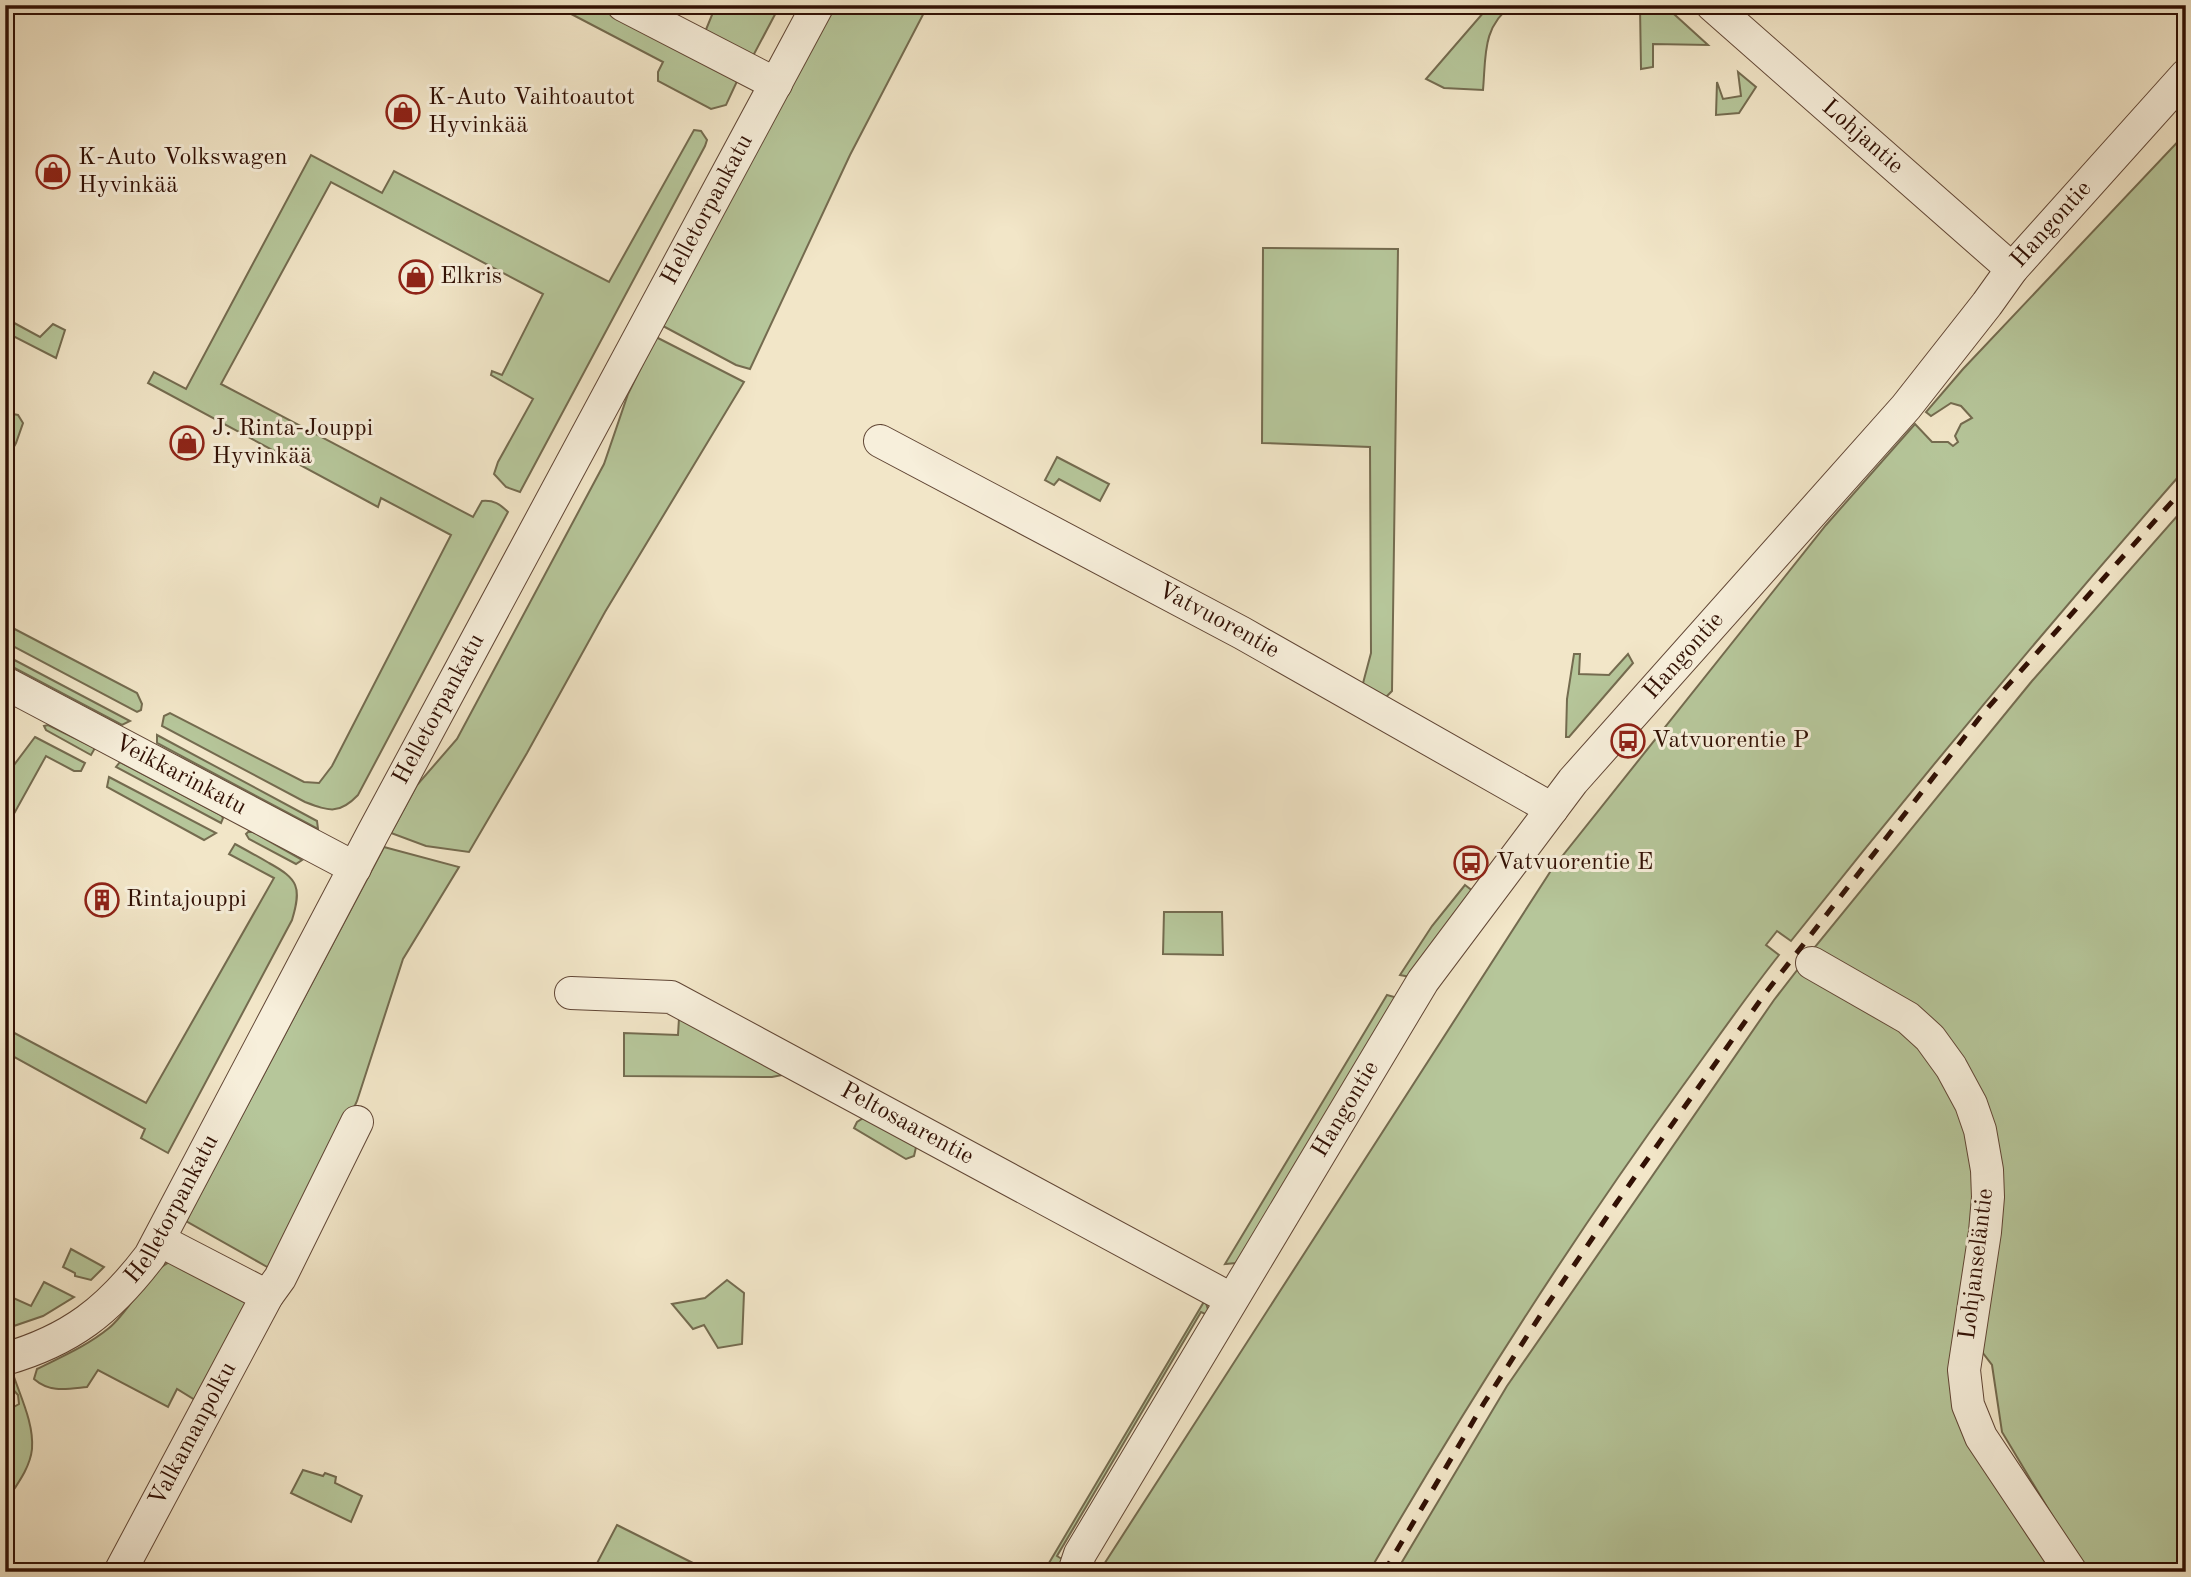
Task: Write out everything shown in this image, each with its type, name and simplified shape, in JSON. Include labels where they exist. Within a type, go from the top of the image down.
[{"type":"street","points":[[623,5],[776,83]]},
{"type":"street","name":"Helletorpankatu","points":[[5,1359],[33,1352],[87,1323],[130,1283],[159,1240],[355,868],[818,5]]},
{"type":"street","name":"Lohjantie","points":[[1712,5],[2011,269]]},
{"type":"street","name":"Hangontie","points":[[1073,1572],[1080,1554],[1231,1299],[1423,981],[1573,781],[1906,407],[2011,269],[2186,75]]},
{"type":"street","name":"Vatvuorentie","points":[[880,440],[1242,633],[1552,808]]},
{"type":"street","name":"Veikkarinkatu","points":[[5,683],[355,868]]},
{"type":"street","name":"Lohjanseläntie","points":[[1812,963],[1908,1018],[1930,1038],[1951,1067],[1971,1104],[1985,1157],[1988,1197],[1964,1370],[1968,1405],[1981,1437],[2071,1572]]},
{"type":"street","name":"Peltosaarentie","points":[[571,993],[671,997],[1231,1299]]},
{"type":"street","name":"Valkamanpolku","points":[[120,1572],[267,1296],[280,1278],[357,1122]]},
{"type":"street","points":[[159,1240],[267,1296]]},
{"type":"green space","points":[[554,5],[603,5],[726,66],[739,77],[726,105],[711,109],[658,81],[658,72],[663,62]]},
{"type":"green space","points":[[716,5],[780,5],[753,56],[705,32]]},
{"type":"green space","points":[[833,5],[928,5],[850,155],[750,369],[736,365],[663,326]]},
{"type":"green space","points":[[1490,5],[1512,5],[1502,14],[1490,33],[1483,90],[1444,88],[1426,79]]},
{"type":"green space","points":[[1664,5],[1708,45],[1653,44],[1653,67],[1641,69],[1640,7]]},
{"type":"green space","points":[[1738,72],[1756,87],[1739,113],[1716,115],[1717,82],[1723,99],[1741,96]]},
{"type":"green space","points":[[694,130],[701,131],[707,140],[705,146],[520,492],[506,487],[494,474],[533,399],[491,375],[492,371],[502,375],[543,294],[331,182],[221,384],[473,517],[482,501],[496,503],[508,512],[358,795],[345,806],[327,809],[305,802],[162,726],[164,716],[170,713],[304,782],[319,783],[332,766],[451,535],[381,498],[378,507],[148,383],[154,372],[186,389],[311,155],[382,193],[394,171],[609,282]]},
{"type":"green space","points":[[2186,133],[2186,468],[1985,702],[1791,941],[1777,931],[1766,945],[1779,955],[1640,1146],[1559,1265],[1481,1386],[1369,1572],[1099,1572],[1552,869],[1826,525],[1915,424],[1932,442],[1948,442],[1953,446],[1958,442],[1955,436],[1961,424],[1972,418],[1961,406],[1951,403],[1931,416],[1926,412],[1963,369]]},
{"type":"green space","points":[[1263,248],[1398,249],[1392,691],[1384,699],[1362,687],[1371,653],[1370,447],[1262,443]]},
{"type":"green space","points":[[5,318],[40,337],[53,324],[65,330],[56,358],[5,332]]},
{"type":"green space","points":[[656,337],[744,382],[605,612],[469,852],[426,846],[391,833],[417,785],[457,739],[604,464],[628,394]]},
{"type":"green space","points":[[18,415],[23,423],[5,463],[5,418]]},
{"type":"green space","points":[[1057,457],[1109,484],[1100,501],[1059,479],[1054,485],[1045,480]]},
{"type":"green space","points":[[2186,506],[2186,1572],[2086,1572],[2002,1432],[1992,1365],[1976,1344],[1971,1083],[1810,953],[2032,681]]},
{"type":"green space","points":[[5,624],[137,693],[142,704],[141,710],[137,712],[5,642]]},
{"type":"green space","points":[[1574,654],[1580,654],[1579,674],[1609,675],[1628,654],[1633,663],[1569,737],[1566,737],[1567,699]]},
{"type":"green space","points":[[5,655],[130,721],[122,725],[5,663]]},
{"type":"green space","points":[[48,725],[95,748],[91,755],[46,730],[44,726]]},
{"type":"green space","points":[[157,735],[317,821],[318,829],[157,743]]},
{"type":"green space","points":[[35,737],[85,763],[81,771],[74,771],[46,756],[5,830],[5,777]]},
{"type":"green space","points":[[120,762],[221,815],[221,823],[116,767]]},
{"type":"green space","points":[[109,777],[216,833],[204,840],[107,787]]},
{"type":"green space","points":[[253,832],[302,860],[296,864],[249,839],[246,834]]},
{"type":"green space","points":[[235,844],[292,879],[297,892],[295,909],[292,920],[168,1153],[141,1138],[145,1129],[5,1052],[5,1028],[146,1103],[274,878],[229,854]]},
{"type":"green space","points":[[384,847],[459,867],[403,959],[357,1101],[337,1145],[269,1268],[186,1221]]},
{"type":"green space","points":[[1465,885],[1474,892],[1410,977],[1400,975],[1432,926]]},
{"type":"green space","points":[[1164,912],[1222,912],[1223,955],[1163,954]]},
{"type":"green space","points":[[1798,969],[1920,1042],[1967,1125],[1975,1166],[1975,1224],[1956,1372],[2059,1572],[1396,1572],[1507,1386]]},
{"type":"green space","points":[[1387,995],[1398,998],[1236,1263],[1225,1264]]},
{"type":"green space","points":[[679,1018],[787,1074],[772,1077],[624,1076],[624,1033],[678,1035]]},
{"type":"green space","points":[[865,1117],[917,1143],[914,1156],[906,1159],[854,1128],[857,1122]]},
{"type":"green space","points":[[71,1249],[104,1267],[91,1280],[75,1276],[75,1273],[63,1267]]},
{"type":"green space","points":[[172,1261],[240,1294],[246,1303],[200,1403],[177,1389],[168,1407],[98,1370],[87,1387],[53,1388],[34,1379],[37,1369],[83,1346],[109,1328],[155,1272]]},
{"type":"green space","points":[[727,1280],[744,1293],[742,1344],[718,1348],[704,1325],[693,1329],[672,1304],[705,1298]]},
{"type":"green space","points":[[44,1282],[74,1297],[43,1316],[5,1329],[5,1304],[9,1296],[31,1306]]},
{"type":"green space","points":[[1205,1300],[1210,1316],[1201,1312],[1057,1556],[1065,1561],[1063,1565],[1049,1563]]},
{"type":"green space","points":[[13,1374],[29,1421],[32,1449],[25,1471],[5,1503],[5,1400],[10,1409],[19,1404],[18,1395],[5,1384],[5,1377]]},
{"type":"green space","points":[[303,1470],[336,1477],[335,1483],[362,1496],[351,1522],[291,1493]]},
{"type":"green space","points":[[617,1525],[693,1563],[688,1572],[604,1572],[595,1567]]},
{"type":"railway","points":[[1384,1572],[1484,1403],[1547,1305],[1764,995],[1984,712],[2186,486]]},
{"type":"place","name":"K-Auto Vaihtoautot Hyvinkää","points":[[403,112]]},
{"type":"place","name":"K-Auto Volkswagen Hyvinkää","points":[[53,172]]},
{"type":"place","name":"Elkris","points":[[416,277]]},
{"type":"place","name":"J. Rinta-Jouppi Hyvinkää","points":[[187,443]]},
{"type":"place","name":"Vatvuorentie P","points":[[1628,741]]},
{"type":"place","name":"Vatvuorentie E","points":[[1471,863]]},
{"type":"place","name":"Rintajouppi","points":[[102,900]]}]
